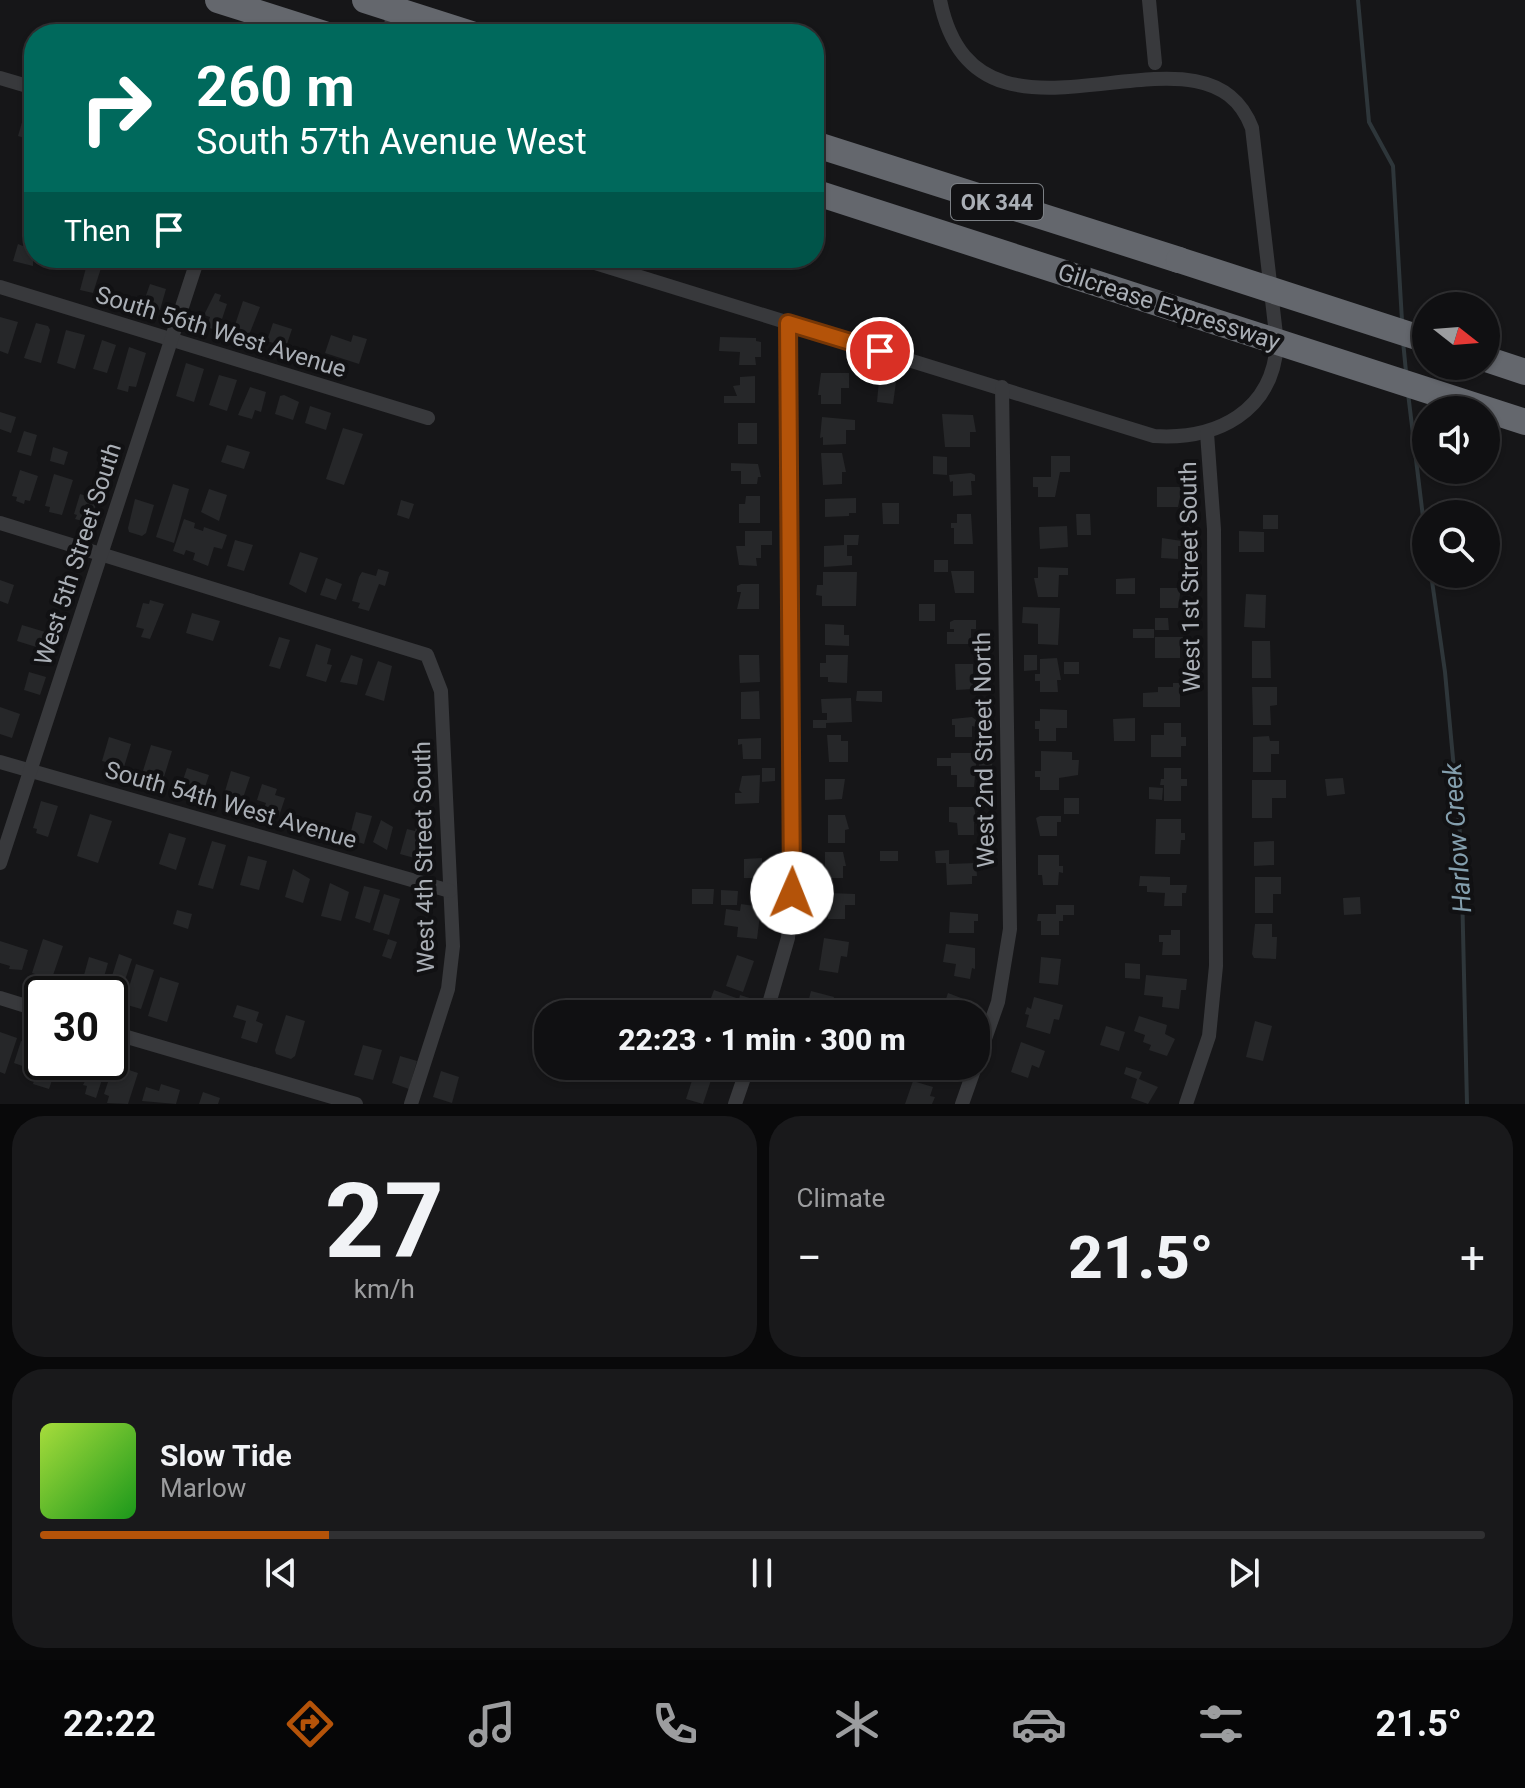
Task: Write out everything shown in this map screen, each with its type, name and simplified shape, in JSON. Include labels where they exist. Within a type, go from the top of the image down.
[{"type":"highway","points":[[218,0],[294,24]]},
{"type":"highway","points":[[365,0],[440,24]]},
{"type":"highway","name":"Gilcrease Expressway","points":[[824,147],[1412,335]]},
{"type":"highway","name":"Gilcrease Expressway","points":[[824,195],[1525,422]]},
{"type":"highway","points":[[1500,364],[1525,372]]},
{"type":"street","points":[[391,0],[392,24]]},
{"type":"street","points":[[940,0],[951,39],[972,64],[1000,77],[1029,80],[1160,63],[1149,0]]},
{"type":"street","name":"West 1st Street South","points":[[1185,64],[1207,70],[1231,86],[1247,112],[1252,128],[1276,314],[1276,360],[1264,388],[1239,417],[1207,433],[1214,515],[1216,966],[1209,1036],[1186,1104]]},
{"type":"street","points":[[0,78],[24,85]]},
{"type":"street","name":"West 5th Street South","points":[[0,863],[195,268]]},
{"type":"street","points":[[611,268],[1154,436],[1178,438],[1207,433]]},
{"type":"street","name":"South 56th West Avenue","points":[[0,287],[428,418]]},
{"type":"street","points":[[770,1000],[788,938],[793,874],[788,323]]},
{"type":"street","name":"West 2nd Street North","points":[[962,1104],[998,1002],[1010,929],[1002,387]]},
{"type":"street","points":[[0,523],[101,553]]},
{"type":"street","name":"West 4th Street South","points":[[101,553],[427,655],[441,691],[453,946],[448,989],[411,1104]]},
{"type":"street","name":"South 54th West Avenue","points":[[0,762],[450,891]]},
{"type":"street","points":[[0,998],[24,1005]]},
{"type":"street","points":[[128,1038],[324,1100],[356,1104]]},
{"type":"street","points":[[735,1104],[743,1080]]},
{"type":"building","points":[[23,119],[24,119],[24,138],[18,136]]},
{"type":"building","points":[[24,243],[24,264],[13,261],[18,244],[23,246]]},
{"type":"building","points":[[86,268],[101,268],[93,293],[80,290]]},
{"type":"building","points":[[150,284],[166,289],[160,310],[143,304]]},
{"type":"building","points":[[215,293],[221,295],[219,301],[227,304],[218,331],[207,327],[210,317],[204,315]]},
{"type":"building","points":[[243,301],[260,307],[247,340],[234,336],[233,331]]},
{"type":"building","points":[[0,317],[18,322],[8,354],[0,351]]},
{"type":"building","points":[[36,323],[48,326],[50,330],[41,363],[24,358]]},
{"type":"building","points":[[273,323],[292,329],[286,347],[267,341]]},
{"type":"building","points":[[66,330],[85,335],[75,369],[57,363]]},
{"type":"building","points":[[331,335],[351,342],[353,335],[367,339],[359,364],[325,353]]},
{"type":"building","points":[[720,337],[756,338],[761,342],[761,357],[755,357],[756,365],[739,365],[740,352],[719,351]]},
{"type":"building","points":[[102,340],[116,345],[107,373],[93,369]]},
{"type":"building","points":[[129,347],[146,353],[136,387],[129,386],[128,392],[117,389]]},
{"type":"building","points":[[186,363],[204,369],[194,402],[176,396]]},
{"type":"building","points":[[821,373],[849,373],[849,388],[841,388],[841,404],[821,404],[821,395],[818,395]]},
{"type":"building","points":[[219,375],[237,380],[227,411],[209,405]]},
{"type":"building","points":[[755,376],[755,403],[724,403],[724,396],[737,396],[733,386],[740,385],[740,377]]},
{"type":"building","points":[[879,380],[896,382],[893,404],[877,402]]},
{"type":"building","points":[[250,387],[266,392],[261,412],[255,410],[252,419],[238,415]]},
{"type":"building","points":[[280,396],[299,402],[293,420],[275,414]]},
{"type":"building","points":[[310,406],[331,413],[326,430],[305,423]]},
{"type":"building","points":[[0,412],[16,417],[11,433],[0,429]]},
{"type":"building","points":[[942,414],[973,415],[976,432],[970,432],[970,447],[945,447]]},
{"type":"building","points":[[822,417],[855,420],[855,430],[846,430],[846,444],[823,445],[823,437],[820,438]]},
{"type":"building","points":[[738,423],[757,423],[757,444],[738,444]]},
{"type":"building","points":[[343,428],[363,434],[344,485],[326,479]]},
{"type":"building","points":[[24,431],[37,435],[31,456],[17,452]]},
{"type":"building","points":[[227,445],[250,452],[244,469],[221,462]]},
{"type":"building","points":[[53,447],[68,452],[64,465],[50,461]]},
{"type":"building","points":[[821,453],[842,453],[846,472],[842,472],[842,484],[823,485]]},
{"type":"building","points":[[933,456],[947,457],[947,475],[933,474]]},
{"type":"building","points":[[1051,456],[1070,456],[1070,472],[1060,472],[1055,497],[1038,497],[1038,487],[1033,487],[1033,477],[1051,477]]},
{"type":"building","points":[[731,463],[758,464],[761,477],[758,477],[757,484],[741,484],[741,471],[731,471]]},
{"type":"building","points":[[20,470],[38,476],[30,501],[25,500],[24,504],[12,496]]},
{"type":"building","points":[[54,474],[73,480],[62,515],[49,512],[50,507],[45,506]]},
{"type":"building","points":[[949,475],[975,475],[975,481],[971,481],[972,495],[953,496],[953,481],[950,482]]},
{"type":"building","points":[[173,484],[189,489],[174,543],[156,537]]},
{"type":"building","points":[[1157,487],[1182,487],[1178,507],[1157,507]]},
{"type":"building","points":[[209,489],[227,495],[219,521],[201,512]]},
{"type":"building","points":[[80,494],[97,499],[92,519],[87,518],[86,522],[75,519]]},
{"type":"building","points":[[746,496],[760,496],[760,523],[739,523],[739,504],[745,504]]},
{"type":"building","points":[[856,498],[856,513],[825,517],[825,499]]},
{"type":"building","points":[[135,499],[154,505],[146,533],[142,536],[129,532],[128,528]]},
{"type":"building","points":[[401,500],[414,504],[409,519],[397,515]]},
{"type":"building","points":[[882,503],[899,503],[899,524],[883,524]]},
{"type":"building","points":[[957,514],[971,514],[973,544],[954,544],[951,523],[957,523]]},
{"type":"building","points":[[1076,514],[1090,514],[1091,535],[1077,535]]},
{"type":"building","points":[[1263,515],[1278,515],[1278,529],[1263,529]]},
{"type":"building","points":[[184,519],[195,523],[194,528],[203,531],[204,527],[227,535],[222,549],[214,547],[208,566],[193,560],[195,553],[186,550],[184,555],[173,551]]},
{"type":"building","points":[[1067,526],[1068,547],[1040,549],[1039,527]]},
{"type":"building","points":[[745,531],[772,531],[772,545],[761,545],[761,558],[756,558],[757,566],[739,565],[736,546],[745,546]]},
{"type":"building","points":[[1239,531],[1264,532],[1264,552],[1239,552]]},
{"type":"building","points":[[844,535],[859,535],[858,545],[847,545],[847,556],[852,556],[852,565],[824,567],[824,546],[844,545]]},
{"type":"building","points":[[1162,538],[1182,541],[1182,546],[1178,546],[1178,559],[1161,558]]},
{"type":"building","points":[[235,540],[253,545],[244,571],[227,566]]},
{"type":"building","points":[[300,552],[318,558],[306,593],[289,584]]},
{"type":"building","points":[[934,560],[948,560],[948,572],[934,572]]},
{"type":"building","points":[[1038,567],[1068,568],[1068,575],[1059,575],[1058,597],[1038,597],[1034,578],[1038,578]]},
{"type":"building","points":[[378,569],[389,572],[385,586],[379,584],[369,611],[358,608],[360,603],[352,601],[359,577],[362,572],[376,576]]},
{"type":"building","points":[[951,571],[974,571],[974,593],[955,593]]},
{"type":"building","points":[[823,572],[857,572],[856,606],[822,606],[822,596],[816,595],[817,585],[823,585]]},
{"type":"building","points":[[326,578],[342,584],[336,600],[320,595]]},
{"type":"building","points":[[1135,578],[1135,594],[1116,594],[1116,579]]},
{"type":"building","points":[[0,580],[14,585],[8,604],[0,601]]},
{"type":"building","points":[[759,584],[759,609],[737,609],[741,592],[737,592],[737,586]]},
{"type":"building","points":[[1160,588],[1181,588],[1178,608],[1160,608]]},
{"type":"building","points":[[1246,594],[1266,595],[1265,628],[1244,627]]},
{"type":"building","points":[[150,600],[164,604],[150,639],[141,637],[144,629],[136,627],[143,603],[149,604]]},
{"type":"building","points":[[919,604],[935,604],[935,621],[919,621]]},
{"type":"building","points":[[1023,607],[1060,608],[1058,645],[1038,644],[1038,624],[1022,623]]},
{"type":"building","points":[[192,613],[220,621],[213,641],[186,633]]},
{"type":"building","points":[[1155,618],[1168,618],[1169,630],[1155,630]]},
{"type":"building","points":[[976,620],[976,629],[971,629],[971,644],[947,644],[947,632],[954,632],[950,629],[950,622]]},
{"type":"building","points":[[825,624],[844,625],[844,635],[849,635],[849,646],[825,645]]},
{"type":"building","points":[[22,625],[52,634],[46,650],[17,641]]},
{"type":"building","points":[[1133,629],[1154,629],[1154,638],[1133,638]]},
{"type":"building","points":[[279,637],[290,640],[280,669],[269,666]]},
{"type":"building","points":[[1155,637],[1184,637],[1184,643],[1180,643],[1180,658],[1155,658]]},
{"type":"building","points":[[1252,641],[1270,641],[1271,678],[1252,678]]},
{"type":"building","points":[[316,644],[331,649],[327,664],[332,665],[326,682],[306,676]]},
{"type":"building","points":[[351,655],[363,659],[357,685],[340,682]]},
{"type":"building","points":[[739,655],[759,655],[760,682],[740,683]]},
{"type":"building","points":[[826,655],[848,655],[847,683],[828,682],[828,677],[820,677],[820,663],[826,663]]},
{"type":"building","points":[[1024,655],[1037,655],[1037,670],[1024,671]]},
{"type":"building","points":[[1057,658],[1061,680],[1057,680],[1058,692],[1040,692],[1040,681],[1035,681],[1035,674],[1040,674],[1040,659]]},
{"type":"building","points":[[378,661],[392,666],[384,701],[365,695]]},
{"type":"building","points":[[1064,662],[1079,662],[1079,674],[1064,674]]},
{"type":"building","points":[[955,664],[973,664],[973,689],[956,690]]},
{"type":"building","points":[[29,672],[46,677],[40,695],[24,690]]},
{"type":"building","points":[[1173,683],[1180,683],[1180,707],[1143,707],[1143,693],[1158,692],[1158,687],[1173,687]]},
{"type":"building","points":[[1252,687],[1277,687],[1277,705],[1270,706],[1271,725],[1253,725]]},
{"type":"building","points":[[759,691],[760,719],[741,719],[741,692]]},
{"type":"building","points":[[857,691],[882,691],[882,702],[856,701]]},
{"type":"building","points":[[851,698],[852,722],[826,723],[826,728],[813,728],[813,720],[827,720],[827,713],[822,713],[821,699]]},
{"type":"building","points":[[0,707],[20,714],[12,738],[0,734]]},
{"type":"building","points":[[1040,709],[1067,710],[1067,728],[1056,728],[1056,741],[1039,741],[1035,721],[1040,721]]},
{"type":"building","points":[[972,717],[976,720],[976,727],[972,726],[972,737],[955,737],[952,719]]},
{"type":"building","points":[[1135,718],[1135,741],[1114,741],[1113,719]]},
{"type":"building","points":[[1164,723],[1181,723],[1181,737],[1186,737],[1186,746],[1181,746],[1181,757],[1151,757],[1151,735],[1164,735]]},
{"type":"building","points":[[827,735],[841,735],[841,741],[848,741],[848,762],[829,762]]},
{"type":"building","points":[[1269,736],[1270,741],[1279,741],[1279,754],[1271,754],[1271,772],[1253,772],[1253,737]]},
{"type":"building","points":[[109,737],[131,744],[124,767],[102,761]]},
{"type":"building","points":[[761,738],[761,759],[743,759],[742,744],[738,745],[738,739]]},
{"type":"building","points":[[151,745],[172,751],[163,780],[157,779],[156,783],[145,780],[147,776],[142,774]]},
{"type":"building","points":[[1041,751],[1072,752],[1072,760],[1079,760],[1078,775],[1059,778],[1059,790],[1040,790],[1040,777],[1035,777],[1035,771],[1041,771]]},
{"type":"building","points":[[951,753],[977,753],[974,787],[957,787],[957,775],[951,775],[951,766],[937,766],[937,758],[951,758]]},
{"type":"building","points":[[979,754],[993,754],[992,766],[979,766]]},
{"type":"building","points":[[187,768],[209,775],[203,793],[198,791],[196,795],[181,786]]},
{"type":"building","points":[[762,768],[775,768],[775,781],[762,782]]},
{"type":"building","points":[[1164,768],[1181,768],[1181,779],[1187,779],[1187,786],[1181,786],[1181,801],[1164,801],[1164,785],[1160,785],[1161,779],[1164,779]]},
{"type":"building","points":[[231,771],[250,777],[241,804],[223,798]]},
{"type":"building","points":[[760,775],[759,803],[735,804],[735,793],[742,793],[739,790],[742,776]]},
{"type":"building","points":[[1343,778],[1345,794],[1327,796],[1325,779]]},
{"type":"building","points":[[825,779],[845,779],[842,799],[825,800]]},
{"type":"building","points":[[1252,780],[1286,780],[1286,798],[1272,798],[1272,818],[1252,818]]},
{"type":"building","points":[[262,784],[277,789],[275,795],[285,798],[279,816],[263,811],[266,803],[257,800]]},
{"type":"building","points":[[1149,787],[1163,788],[1162,800],[1149,799]]},
{"type":"building","points":[[1064,798],[1079,798],[1079,814],[1064,814]]},
{"type":"building","points":[[41,801],[58,806],[48,837],[36,833],[37,829],[33,828]]},
{"type":"building","points":[[949,807],[974,807],[977,823],[974,823],[974,835],[958,835],[957,823],[949,822]]},
{"type":"building","points":[[356,812],[372,816],[364,844],[349,839]]},
{"type":"building","points":[[90,814],[112,821],[98,863],[77,856]]},
{"type":"building","points":[[828,815],[845,815],[849,829],[845,830],[845,843],[828,843]]},
{"type":"building","points":[[1061,816],[1061,822],[1057,822],[1057,836],[1040,836],[1036,818]]},
{"type":"building","points":[[419,818],[431,821],[418,859],[400,854],[407,829],[415,831]]},
{"type":"building","points":[[1156,819],[1181,819],[1181,833],[1185,833],[1185,840],[1181,840],[1180,854],[1155,854]]},
{"type":"building","points":[[381,820],[393,827],[387,850],[373,842]]},
{"type":"building","points":[[169,833],[186,838],[176,870],[159,864]]},
{"type":"building","points":[[212,841],[226,845],[213,889],[198,885]]},
{"type":"building","points":[[1274,841],[1274,865],[1254,866],[1254,842]]},
{"type":"building","points":[[949,850],[949,864],[976,863],[977,876],[972,876],[972,884],[947,885],[946,863],[936,863],[935,851]]},
{"type":"building","points":[[880,851],[898,851],[898,861],[880,861]]},
{"type":"building","points":[[825,852],[843,852],[846,866],[843,866],[843,878],[825,878]]},
{"type":"building","points":[[1038,855],[1059,855],[1063,873],[1059,872],[1058,885],[1043,885],[1042,875],[1038,875]]},
{"type":"building","points":[[248,856],[267,861],[259,890],[240,885]]},
{"type":"building","points":[[762,858],[762,878],[744,878],[744,859]]},
{"type":"building","points":[[293,869],[310,879],[303,903],[285,897]]},
{"type":"building","points":[[1140,876],[1170,877],[1170,885],[1187,885],[1186,893],[1182,893],[1182,906],[1164,906],[1165,893],[1147,892],[1147,886],[1139,886]]},
{"type":"building","points":[[1255,877],[1281,877],[1281,894],[1273,894],[1273,913],[1255,913]]},
{"type":"building","points":[[330,883],[349,892],[341,921],[321,916]]},
{"type":"building","points":[[364,886],[380,890],[370,923],[355,918]]},
{"type":"building","points":[[692,889],[714,889],[713,904],[692,904]]},
{"type":"building","points":[[721,890],[738,891],[737,905],[721,905]]},
{"type":"building","points":[[828,893],[855,894],[855,905],[845,905],[845,919],[828,919]]},
{"type":"building","points":[[384,894],[400,899],[389,935],[373,930]]},
{"type":"building","points":[[1360,897],[1361,914],[1344,915],[1343,898]]},
{"type":"building","points":[[741,904],[761,907],[757,939],[737,937],[738,927],[724,925],[726,909],[740,911]]},
{"type":"building","points":[[1056,905],[1074,905],[1074,915],[1063,915],[1063,921],[1059,921],[1059,935],[1041,935],[1038,914],[1056,914]]},
{"type":"building","points":[[177,910],[192,914],[188,929],[173,924]]},
{"type":"building","points":[[950,912],[978,914],[978,921],[974,921],[974,933],[949,933]]},
{"type":"building","points":[[1255,924],[1272,924],[1272,937],[1277,937],[1276,959],[1254,958]]},
{"type":"building","points":[[1171,930],[1180,930],[1180,955],[1162,955],[1163,942],[1159,942],[1159,935],[1171,935]]},
{"type":"building","points":[[824,938],[849,942],[847,957],[841,956],[838,973],[819,970]]},
{"type":"building","points":[[43,939],[63,946],[53,976],[32,973]]},
{"type":"building","points":[[388,939],[397,942],[391,959],[382,956]]},
{"type":"building","points":[[0,941],[28,950],[22,970],[9,969],[10,966],[0,963]]},
{"type":"building","points":[[946,944],[975,948],[975,969],[972,968],[970,979],[954,976],[956,964],[943,962]]},
{"type":"building","points":[[119,954],[132,959],[126,976],[112,976]]},
{"type":"building","points":[[737,955],[754,961],[743,992],[726,986]]},
{"type":"building","points":[[89,957],[108,963],[104,976],[84,976]]},
{"type":"building","points":[[1041,957],[1061,959],[1058,985],[1039,983]]},
{"type":"building","points":[[1125,963],[1140,964],[1140,979],[1125,978]]},
{"type":"building","points":[[136,964],[154,970],[141,1009],[128,1005],[128,991]]},
{"type":"building","points":[[1146,975],[1187,979],[1186,990],[1181,990],[1179,1009],[1162,1007],[1163,997],[1144,995]]},
{"type":"building","points":[[160,977],[179,983],[167,1022],[148,1016]]},
{"type":"building","points":[[714,990],[739,999],[740,995],[756,1000],[710,1000]]},
{"type":"building","points":[[811,991],[834,997],[833,1000],[809,1000]]},
{"type":"building","points":[[948,993],[966,1000],[946,1000]]},
{"type":"building","points":[[1034,997],[1063,1005],[1059,1020],[1054,1019],[1050,1034],[1026,1027],[1029,1015],[1025,1014],[1027,1007],[1031,1009]]},
{"type":"building","points":[[237,1005],[259,1012],[256,1021],[263,1024],[257,1043],[241,1038],[246,1021],[233,1017]]},
{"type":"building","points":[[286,1015],[305,1021],[295,1056],[291,1059],[276,1054],[275,1050]]},
{"type":"building","points":[[1139,1016],[1167,1025],[1165,1034],[1175,1039],[1167,1056],[1149,1050],[1151,1045],[1143,1042],[1145,1035],[1134,1031]]},
{"type":"building","points":[[1255,1021],[1272,1026],[1263,1061],[1246,1057]]},
{"type":"building","points":[[1106,1026],[1125,1032],[1119,1051],[1100,1045]]},
{"type":"building","points":[[0,1032],[17,1038],[5,1074],[0,1072]]},
{"type":"building","points":[[21,1041],[24,1042],[24,1067],[14,1063]]},
{"type":"building","points":[[1021,1042],[1045,1051],[1039,1068],[1032,1065],[1028,1078],[1011,1072]]},
{"type":"building","points":[[363,1045],[382,1050],[373,1080],[354,1075]]},
{"type":"building","points":[[400,1056],[417,1061],[409,1089],[392,1083]]},
{"type":"building","points":[[1126,1067],[1142,1072],[1139,1079],[1158,1087],[1148,1104],[1131,1098],[1137,1079],[1124,1074]]},
{"type":"building","points":[[129,1070],[138,1073],[128,1104],[107,1103],[109,1096],[104,1094],[109,1080],[128,1080]]},
{"type":"building","points":[[441,1071],[459,1077],[452,1103],[433,1097]]},
{"type":"building","points":[[34,1080],[52,1080],[49,1089],[33,1084]]},
{"type":"building","points":[[86,1080],[102,1080],[96,1098],[85,1094],[87,1086],[83,1085]]},
{"type":"building","points":[[692,1080],[711,1080],[703,1104],[686,1099]]},
{"type":"building","points":[[913,1081],[933,1087],[930,1096],[935,1097],[932,1104],[905,1104]]},
{"type":"building","points":[[161,1084],[180,1090],[176,1104],[142,1101],[146,1087],[159,1091]]},
{"type":"building","points":[[203,1092],[220,1098],[218,1104],[199,1104]]},
{"type":"waterway","name":"Harlow Creek","points":[[1358,0],[1369,122],[1393,166],[1402,321]]},
{"type":"waterway","name":"Harlow Creek","points":[[1403,341],[1406,372]]},
{"type":"waterway","name":"Harlow Creek","points":[[1408,393],[1421,500]]},
{"type":"waterway","name":"Harlow Creek","points":[[1433,588],[1445,672],[1461,845],[1467,1104]]},
{"type":"route","points":[[792,893],[788,323],[880,351]]}]
